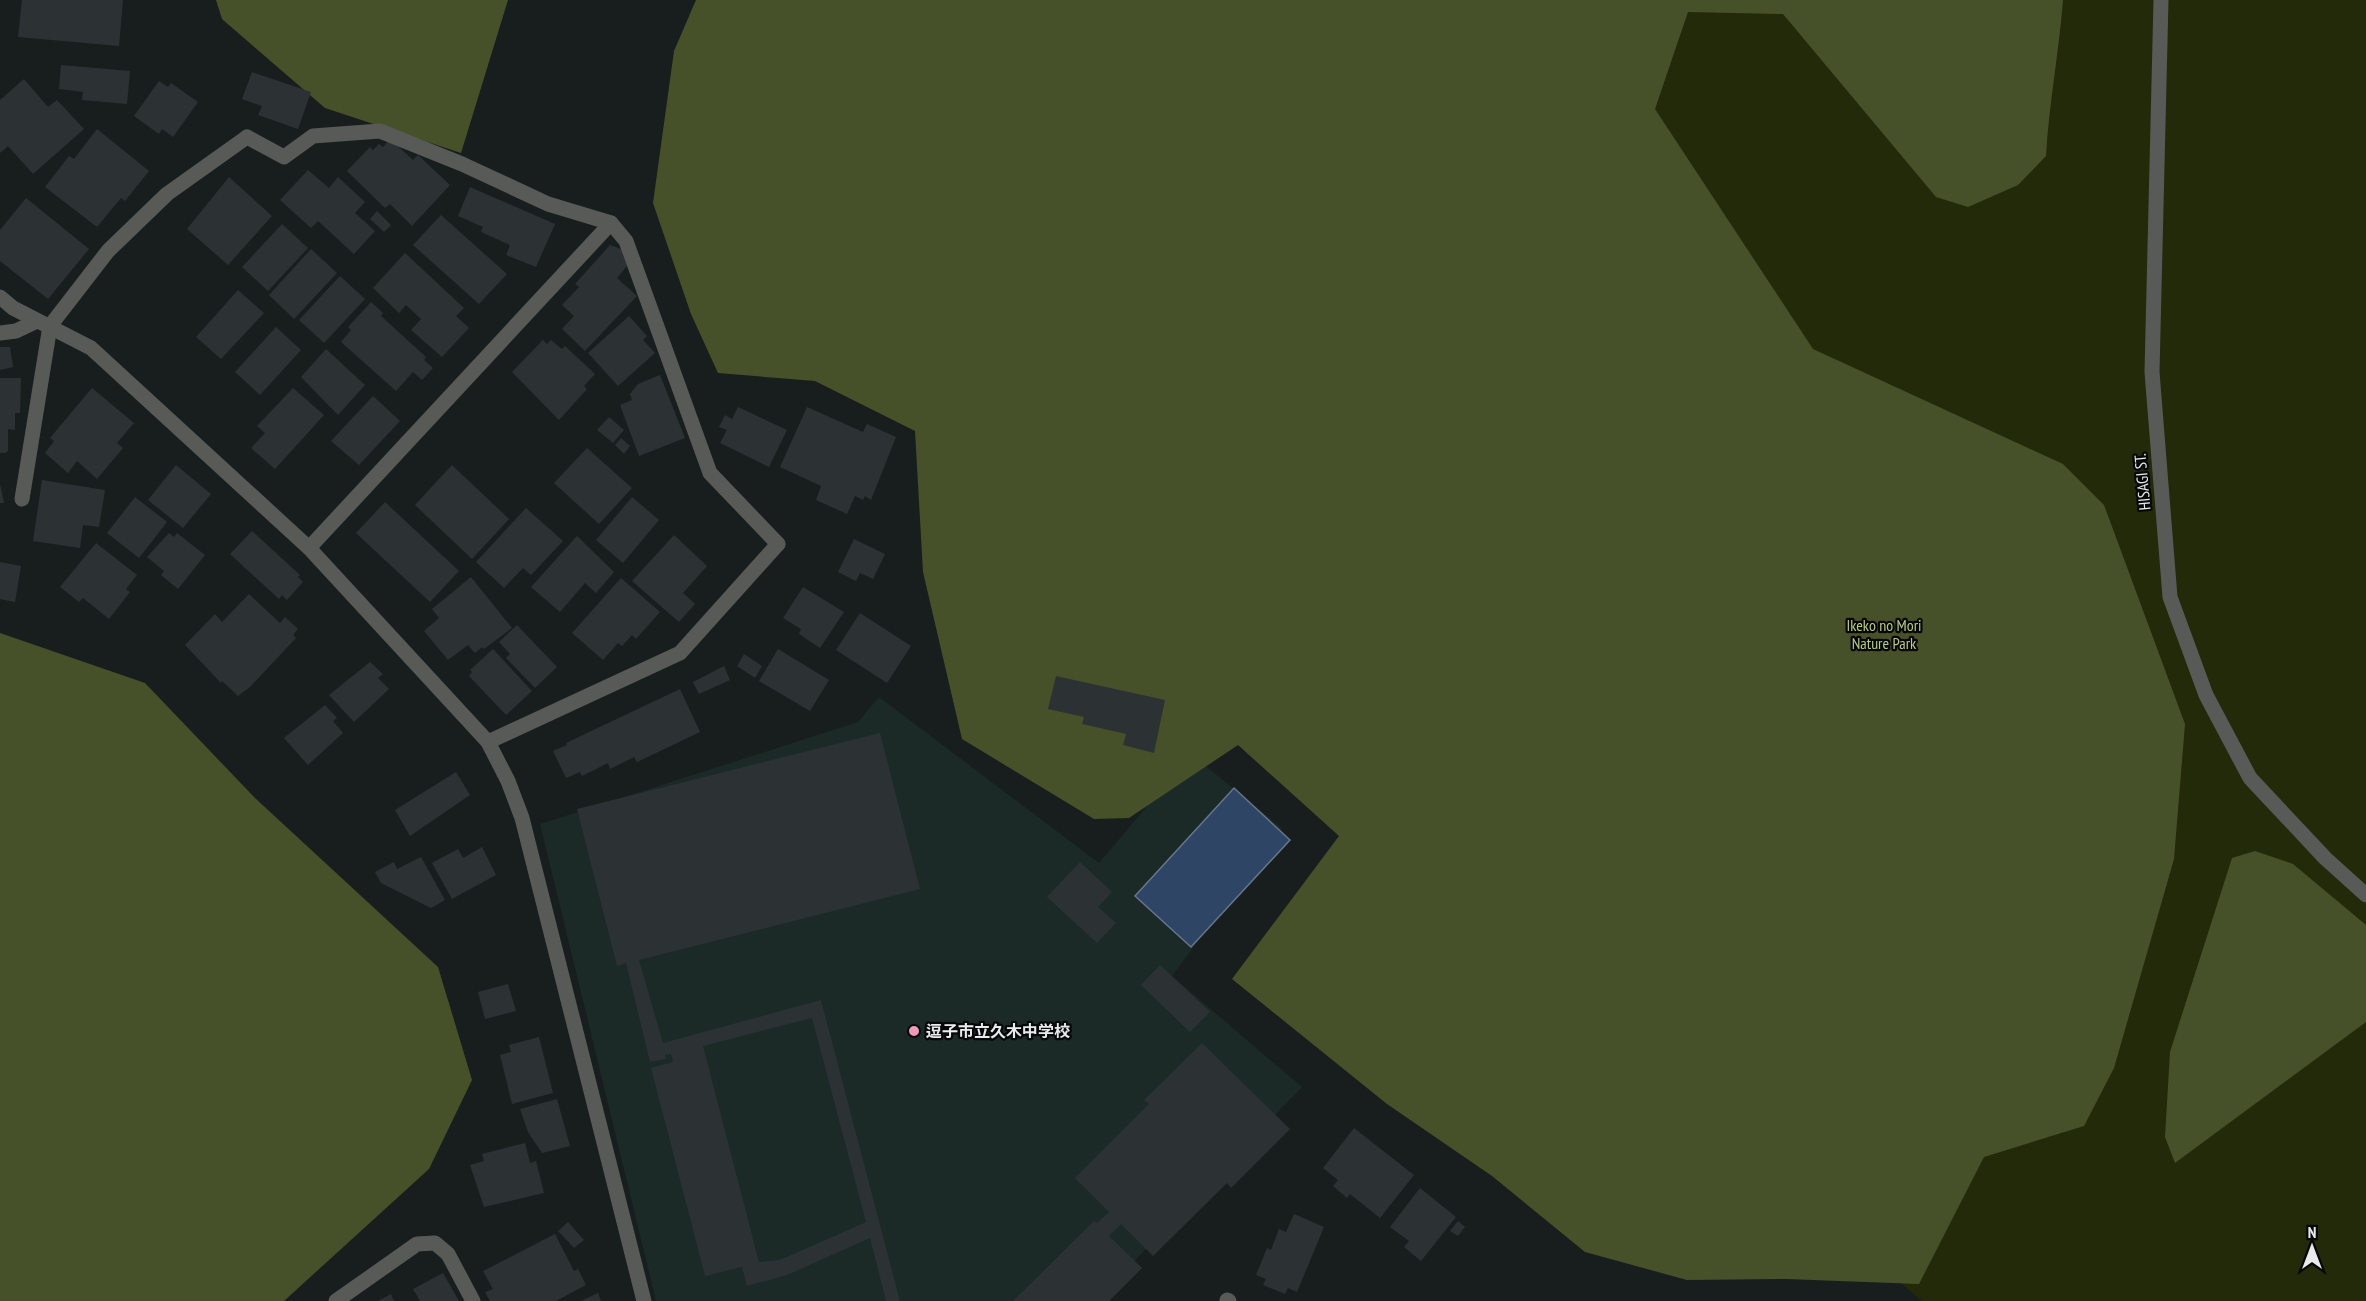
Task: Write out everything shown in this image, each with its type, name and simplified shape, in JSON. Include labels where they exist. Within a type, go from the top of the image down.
[{"type":"street","name":"HISAGI ST.","points":[[2161,0],[2152,372],[2170,597],[2206,695],[2250,778],[2325,858],[2366,895]]},
{"type":"street","points":[[0,333],[43,323],[108,251],[167,194],[247,136],[284,157],[313,136],[380,131],[462,164],[548,204],[611,223],[626,241],[710,473],[778,544],[680,653],[488,742]]},
{"type":"street","points":[[309,548],[611,223]]},
{"type":"street","points":[[0,297],[13,308],[91,348],[309,548],[488,742],[508,781],[522,818],[644,1301]]},
{"type":"street","points":[[22,499],[43,323]]},
{"type":"street","points":[[336,1301],[417,1244],[435,1243],[448,1254],[472,1301]]},
{"type":"shaded area","name":"逗子市立久木中学校","points":[[879,697],[1099,863],[1191,754],[1282,828],[1172,976],[1302,1087],[1096,1301],[656,1301],[540,824],[858,722]]},
{"type":"green space","points":[[216,0],[508,0],[461,153],[325,108],[222,19]]},
{"type":"green space","points":[[696,0],[2063,0],[2046,156],[2018,185],[1968,207],[1936,197],[1783,14],[1688,12],[1655,109],[1813,349],[2063,464],[2104,505],[2185,724],[2174,859],[2114,1068],[2084,1126],[1984,1157],[1919,1284],[1786,1279],[1687,1280],[1585,1252],[1492,1176],[1387,1104],[1232,979],[1339,836],[1238,745],[1129,818],[1094,819],[962,739],[923,572],[915,431],[815,381],[718,373],[691,314],[653,203],[674,51]]},
{"type":"green space","name":"Ikeko no Mori Nature Park","points":[[1459,0],[2366,0],[2366,1301],[1922,1301],[1378,838]]},
{"type":"green space","points":[[0,633],[145,683],[255,798],[438,967],[472,1080],[429,1169],[284,1301],[0,1301]]},
{"type":"green space","points":[[2255,851],[2293,864],[2366,925],[2366,1022],[2175,1163],[2165,1137],[2170,1052],[2232,858]]},
{"type":"water","points":[[1234,788],[1290,840],[1191,947],[1135,896]]},
{"type":"building","points":[[22,0],[123,0],[119,46],[18,37]]},
{"type":"building","points":[[61,65],[130,71],[127,104],[82,100],[83,92],[59,89]]},
{"type":"building","points":[[252,72],[311,92],[298,129],[258,115],[262,106],[242,99]]},
{"type":"building","points":[[24,79],[48,107],[57,100],[84,129],[33,174],[8,146],[0,153],[0,100]]},
{"type":"building","points":[[159,81],[168,87],[171,83],[198,102],[173,137],[162,129],[159,134],[134,116]]},
{"type":"building","points":[[97,129],[149,171],[125,201],[121,198],[97,227],[45,187],[69,156],[74,159]]},
{"type":"building","points":[[390,139],[413,160],[418,155],[450,185],[412,226],[390,204],[385,208],[347,171],[370,147],[373,150],[379,144],[383,147]]},
{"type":"building","points":[[308,170],[329,188],[338,177],[365,202],[355,213],[375,231],[354,254],[318,221],[311,228],[280,200]]},
{"type":"building","points":[[229,177],[272,216],[228,265],[187,229]]},
{"type":"building","points":[[470,187],[555,224],[536,267],[506,255],[510,245],[481,232],[483,227],[458,216]]},
{"type":"building","points":[[26,198],[89,249],[48,299],[0,261],[0,230]]},
{"type":"building","points":[[377,211],[391,225],[384,232],[370,219]]},
{"type":"building","points":[[441,215],[507,274],[479,304],[413,245]]},
{"type":"building","points":[[282,224],[308,248],[268,291],[242,267]]},
{"type":"building","points":[[610,245],[621,249],[627,266],[617,278],[637,296],[585,351],[562,329],[574,316],[562,305],[579,287],[575,284]]},
{"type":"building","points":[[311,249],[337,273],[294,319],[269,295]]},
{"type":"building","points":[[405,253],[464,308],[456,316],[469,328],[442,357],[411,330],[421,319],[406,305],[399,313],[373,288]]},
{"type":"building","points":[[340,276],[365,299],[324,343],[299,320]]},
{"type":"building","points":[[238,290],[264,313],[221,359],[196,337]]},
{"type":"building","points":[[371,302],[383,313],[381,316],[426,357],[424,360],[433,368],[422,380],[413,372],[396,391],[341,342],[351,330],[348,327]]},
{"type":"building","points":[[629,316],[647,336],[643,340],[655,353],[618,386],[588,353]]},
{"type":"building","points":[[276,327],[301,350],[260,395],[235,372]]},
{"type":"building","points":[[543,340],[547,344],[551,340],[562,349],[565,346],[595,374],[584,386],[587,389],[559,420],[512,372]]},
{"type":"building","points":[[0,347],[10,347],[13,367],[0,370]]},
{"type":"building","points":[[326,349],[365,385],[338,415],[301,377]]},
{"type":"building","points":[[660,375],[685,438],[639,456],[620,405],[632,400],[630,394],[638,384]]},
{"type":"building","points":[[0,378],[21,378],[20,413],[15,413],[15,430],[8,429],[8,451],[5,453],[0,453]]},
{"type":"building","points":[[92,388],[134,423],[117,443],[123,448],[97,479],[77,461],[68,473],[45,453],[54,441],[50,438]]},
{"type":"building","points":[[293,388],[324,415],[275,469],[251,448],[265,433],[257,426]]},
{"type":"building","points":[[373,396],[400,421],[359,465],[331,441]]},
{"type":"building","points":[[738,407],[787,430],[769,467],[720,443],[727,430],[719,427],[725,415],[732,419]]},
{"type":"building","points":[[807,407],[863,432],[867,424],[896,437],[871,500],[865,496],[863,500],[855,496],[847,514],[816,500],[821,486],[780,467]]},
{"type":"building","points":[[609,417],[624,430],[613,443],[597,430]]},
{"type":"building","points":[[621,438],[630,446],[624,454],[615,445]]},
{"type":"building","points":[[587,448],[632,488],[599,524],[554,483]]},
{"type":"building","points":[[176,465],[211,494],[183,528],[148,500]]},
{"type":"building","points":[[452,465],[509,519],[472,559],[415,505]]},
{"type":"building","points":[[42,480],[105,490],[99,527],[83,525],[80,548],[33,541]]},
{"type":"building","points":[[0,484],[4,503],[0,503]]},
{"type":"building","points":[[135,497],[167,522],[139,558],[107,533]]},
{"type":"building","points":[[632,497],[659,520],[623,563],[596,540]]},
{"type":"building","points":[[385,502],[459,571],[430,602],[356,533]]},
{"type":"building","points":[[526,508],[563,541],[531,575],[523,568],[504,588],[476,562]]},
{"type":"building","points":[[252,531],[300,575],[298,577],[303,582],[287,600],[282,595],[279,599],[230,554]]},
{"type":"building","points":[[169,533],[174,537],[177,533],[205,555],[178,589],[161,575],[164,571],[147,557]]},
{"type":"building","points":[[674,535],[707,566],[683,593],[695,604],[679,622],[632,581]]},
{"type":"building","points":[[577,536],[614,572],[596,593],[585,583],[560,612],[531,587]]},
{"type":"building","points":[[854,539],[885,554],[873,579],[860,573],[856,581],[838,572]]},
{"type":"building","points":[[96,543],[137,575],[126,589],[130,592],[109,619],[83,598],[79,602],[60,587]]},
{"type":"building","points":[[0,562],[21,566],[15,602],[0,599]]},
{"type":"building","points":[[471,577],[512,628],[484,649],[482,647],[475,653],[468,645],[448,660],[424,631],[439,618],[432,609]]},
{"type":"building","points":[[621,578],[660,612],[636,639],[632,635],[622,646],[618,643],[603,660],[572,633]]},
{"type":"building","points":[[803,587],[844,612],[820,648],[799,634],[801,629],[783,618]]},
{"type":"building","points":[[249,594],[280,623],[285,617],[298,629],[293,635],[296,638],[250,687],[238,696],[222,681],[221,683],[185,645],[215,614],[222,622]]},
{"type":"building","points":[[860,613],[911,646],[887,683],[836,650]]},
{"type":"building","points":[[517,625],[557,667],[535,688],[506,658],[510,654],[499,642]]},
{"type":"building","points":[[493,649],[532,691],[506,715],[469,676],[472,672],[470,670]]},
{"type":"building","points":[[778,649],[829,680],[810,711],[759,681]]},
{"type":"building","points":[[744,654],[762,666],[755,678],[737,666]]},
{"type":"building","points":[[370,662],[383,674],[378,678],[389,689],[354,722],[329,695]]},
{"type":"building","points":[[724,666],[730,680],[699,694],[693,682]]},
{"type":"building","points":[[1056,676],[1165,700],[1154,753],[1123,745],[1126,734],[1082,724],[1084,717],[1048,709]]},
{"type":"building","points":[[680,689],[700,732],[637,762],[634,757],[610,769],[608,763],[582,776],[580,772],[566,778],[553,751]]},
{"type":"building","points":[[325,705],[337,718],[333,721],[343,733],[308,765],[284,738]]},
{"type":"building","points":[[880,733],[920,889],[639,960],[663,1043],[821,1000],[900,1301],[886,1301],[870,1238],[787,1275],[747,1286],[742,1267],[705,1276],[651,1068],[673,1062],[671,1054],[665,1055],[666,1059],[650,1062],[626,963],[617,966],[577,809]],"holes":[[[812,1018],[866,1222],[780,1260],[759,1262],[703,1046]]]},
{"type":"building","points":[[456,772],[470,795],[410,836],[395,810]]},
{"type":"building","points":[[482,847],[496,875],[452,899],[432,863],[458,849],[463,858]]},
{"type":"building","points":[[421,857],[445,900],[431,908],[381,883],[375,872],[394,862],[397,869]]},
{"type":"building","points":[[1080,862],[1112,892],[1098,907],[1116,923],[1097,943],[1047,897]]},
{"type":"building","points":[[1160,965],[1210,1012],[1190,1032],[1141,985]]},
{"type":"building","points":[[508,984],[516,1011],[485,1019],[478,992]]},
{"type":"building","points":[[539,1037],[553,1093],[512,1104],[500,1055],[511,1052],[509,1045]]},
{"type":"building","points":[[1202,1043],[1290,1129],[1231,1188],[1227,1183],[1153,1256],[1121,1224],[1109,1236],[1142,1268],[1109,1301],[1013,1301],[1094,1221],[1097,1223],[1109,1212],[1075,1178],[1149,1104],[1144,1100]]},
{"type":"building","points":[[557,1099],[570,1146],[542,1153],[528,1132],[520,1109]]},
{"type":"building","points":[[1354,1128],[1414,1175],[1380,1218],[1350,1194],[1347,1198],[1333,1186],[1338,1180],[1323,1168]]},
{"type":"building","points":[[525,1143],[530,1163],[536,1161],[544,1193],[484,1207],[470,1165],[484,1161],[482,1154]]},
{"type":"building","points":[[1420,1188],[1456,1217],[1421,1261],[1404,1247],[1409,1241],[1390,1227]]},
{"type":"building","points":[[1294,1214],[1324,1227],[1297,1292],[1288,1288],[1285,1294],[1263,1285],[1266,1279],[1256,1275],[1267,1248],[1271,1250],[1279,1229],[1286,1232]]},
{"type":"building","points":[[1458,1221],[1465,1227],[1458,1236],[1450,1231]]},
{"type":"building","points":[[568,1222],[584,1240],[574,1248],[558,1231]]},
{"type":"building","points":[[555,1234],[574,1271],[578,1269],[586,1285],[556,1301],[490,1301],[485,1292],[493,1289],[483,1271]]},
{"type":"building","points":[[443,1273],[459,1301],[420,1301],[413,1289]]},
{"type":"building","points":[[598,1293],[601,1301],[581,1301]]},
{"type":"building","points":[[391,1294],[394,1301],[378,1301]]},
{"type":"place","name":"逗子市立久木中学校","points":[[914,1031]]}]
